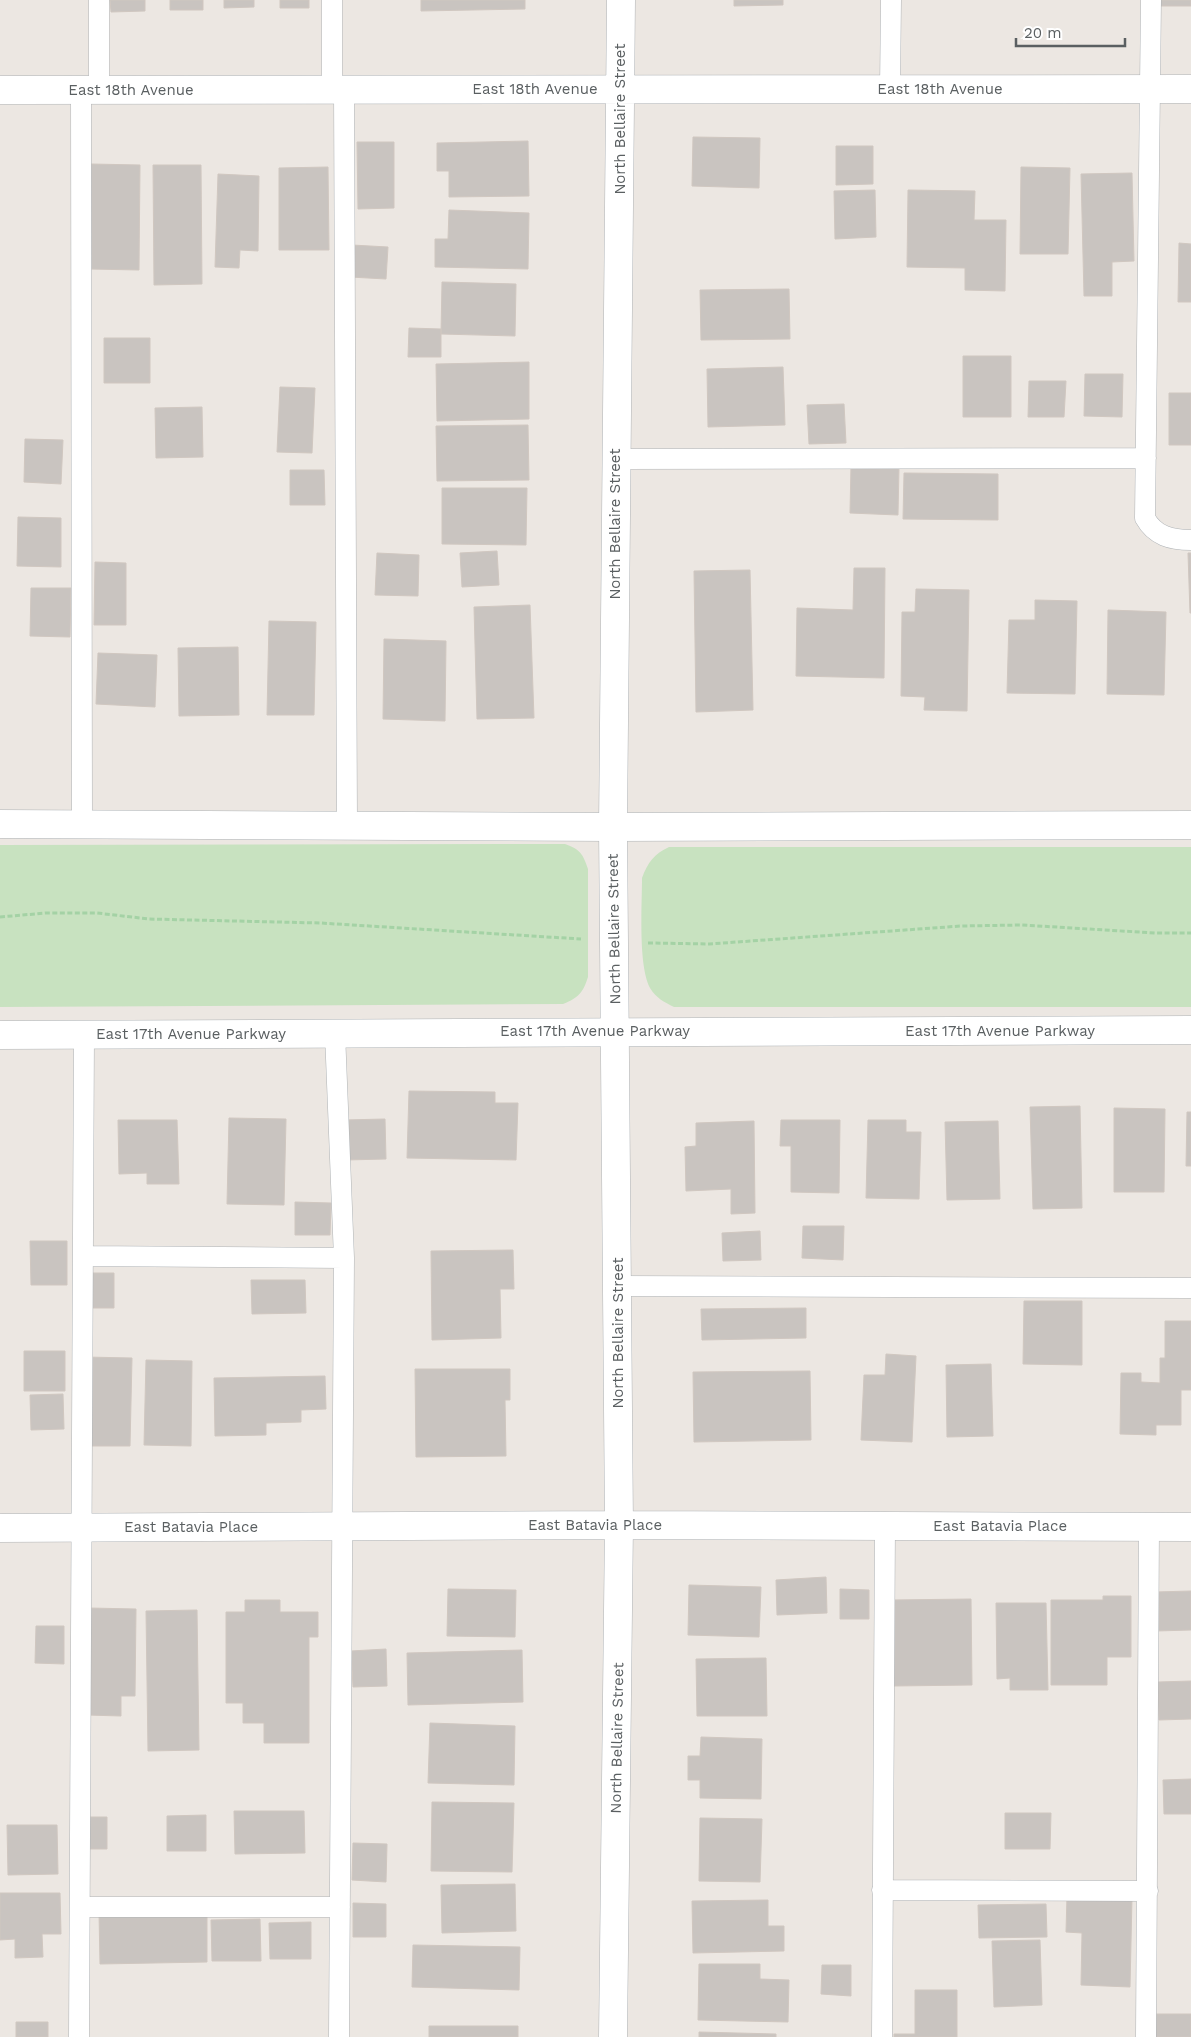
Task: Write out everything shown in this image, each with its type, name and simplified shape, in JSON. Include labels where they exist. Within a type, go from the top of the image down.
[{"type":"street","name":"North Bellaire Street","points":[[613,2037],[619,1525],[613,827],[621,89],[620,0]]},
{"type":"street","name":"East 18th Avenue","points":[[0,90],[1191,89]]},
{"type":"street","points":[[0,824],[613,827],[1191,825]]},
{"type":"street","name":"East 17th Avenue Parkway","points":[[0,1035],[1191,1030]]},
{"type":"street","name":"East Batavia Place","points":[[0,1528],[619,1525],[1191,1526]]},
{"type":"lane","points":[[82,824],[90,90],[99,0]]},
{"type":"lane","points":[[332,0],[338,90],[347,825]]},
{"type":"lane","points":[[890,89],[891,0]]},
{"type":"lane","points":[[1151,0],[1145,518],[1151,528],[1174,540],[1191,540]]},
{"type":"lane","points":[[616,459],[1146,458]]},
{"type":"lane","points":[[335,1033],[344,1258],[339,2037]]},
{"type":"lane","points":[[79,2037],[84,1035]]},
{"type":"lane","points":[[83,1256],[344,1258]]},
{"type":"lane","points":[[618,1286],[1191,1288]]},
{"type":"lane","points":[[882,2037],[885,1526]]},
{"type":"lane","points":[[1146,2037],[1149,1526]]},
{"type":"lane","points":[[882,1890],[1148,1891]]},
{"type":"lane","points":[[80,1907],[340,1907]]},
{"type":"green space","points":[[565,844],[580,853],[588,869],[588,977],[579,994],[573,1000],[563,1004],[0,1007],[0,845]]},
{"type":"green space","points":[[669,847],[1191,847],[1191,1007],[674,1007],[658,997],[650,988],[646,978],[642,950],[642,878],[652,859]]},
{"type":"building","points":[[110,0],[145,0],[145,11],[111,12]]},
{"type":"building","points":[[170,0],[203,0],[203,10],[170,10]]},
{"type":"building","points":[[224,0],[254,0],[254,7],[224,8]]},
{"type":"building","points":[[280,0],[309,0],[309,8],[280,8]]},
{"type":"building","points":[[421,0],[525,0],[525,9],[421,11]]},
{"type":"building","points":[[734,0],[783,0],[783,5],[734,6]]},
{"type":"building","points":[[1158,0],[1191,0],[1191,6],[1158,6]]},
{"type":"building","points":[[693,137],[760,138],[759,188],[692,186]]},
{"type":"building","points":[[528,141],[529,196],[449,197],[449,171],[437,171],[437,143]]},
{"type":"building","points":[[357,142],[394,142],[394,208],[358,209]]},
{"type":"building","points":[[836,146],[873,146],[873,184],[836,185]]},
{"type":"building","points":[[91,164],[140,165],[139,270],[90,269]]},
{"type":"building","points":[[153,165],[201,165],[202,284],[154,285]]},
{"type":"building","points":[[328,167],[329,250],[279,250],[279,168]]},
{"type":"building","points":[[1021,167],[1070,168],[1068,254],[1020,254]]},
{"type":"building","points":[[1132,173],[1134,261],[1112,262],[1112,296],[1084,296],[1081,174]]},
{"type":"building","points":[[218,174],[259,176],[258,251],[240,250],[239,268],[215,267]]},
{"type":"building","points":[[875,190],[876,237],[835,239],[834,191]]},
{"type":"building","points":[[908,190],[975,191],[974,220],[1006,220],[1005,291],[965,290],[965,268],[907,267]]},
{"type":"building","points":[[449,210],[529,213],[528,269],[435,267],[435,239],[448,239]]},
{"type":"building","points":[[1179,243],[1191,244],[1191,302],[1178,302]]},
{"type":"building","points":[[352,245],[388,247],[386,279],[350,277]]},
{"type":"building","points":[[442,282],[516,284],[515,336],[441,334]]},
{"type":"building","points":[[789,289],[790,339],[701,340],[700,290]]},
{"type":"building","points":[[409,328],[441,329],[441,357],[408,357]]},
{"type":"building","points":[[104,338],[150,338],[150,383],[104,383]]},
{"type":"building","points":[[963,356],[1011,356],[1011,417],[963,417]]},
{"type":"building","points":[[529,362],[529,419],[437,421],[436,364]]},
{"type":"building","points":[[783,367],[785,425],[708,427],[707,369]]},
{"type":"building","points":[[1085,374],[1123,374],[1122,417],[1084,416]]},
{"type":"building","points":[[1029,381],[1066,381],[1064,417],[1028,417]]},
{"type":"building","points":[[280,387],[315,388],[312,453],[277,452]]},
{"type":"building","points":[[1169,393],[1191,393],[1191,445],[1169,445]]},
{"type":"building","points":[[844,404],[846,443],[809,444],[807,405]]},
{"type":"building","points":[[202,407],[203,457],[156,458],[155,408]]},
{"type":"building","points":[[528,425],[529,480],[437,481],[436,426]]},
{"type":"building","points":[[25,439],[63,440],[61,484],[24,482]]},
{"type":"building","points":[[851,465],[899,467],[898,515],[850,513]]},
{"type":"building","points":[[290,470],[324,470],[325,505],[290,505]]},
{"type":"building","points":[[904,473],[998,474],[998,520],[903,519]]},
{"type":"building","points":[[442,488],[527,488],[526,545],[442,544]]},
{"type":"building","points":[[18,517],[61,518],[61,567],[17,566]]},
{"type":"building","points":[[497,551],[499,585],[462,587],[460,553]]},
{"type":"building","points":[[377,553],[419,555],[418,596],[375,595]]},
{"type":"building","points":[[1188,553],[1191,553],[1191,613],[1190,613]]},
{"type":"building","points":[[95,562],[126,563],[126,625],[94,625]]},
{"type":"building","points":[[854,568],[885,568],[884,678],[796,676],[797,608],[853,610]]},
{"type":"building","points":[[750,570],[753,710],[696,712],[694,571]]},
{"type":"building","points":[[31,588],[71,588],[70,637],[30,636]]},
{"type":"building","points":[[916,589],[969,590],[967,711],[924,710],[925,697],[901,696],[902,612],[915,612]]},
{"type":"building","points":[[1035,600],[1077,601],[1075,694],[1007,693],[1009,620],[1035,620]]},
{"type":"building","points":[[530,605],[534,718],[477,719],[474,607]]},
{"type":"building","points":[[1108,610],[1166,612],[1164,695],[1107,694]]},
{"type":"building","points":[[269,621],[316,622],[314,715],[267,715]]},
{"type":"building","points":[[384,639],[446,641],[445,721],[383,719]]},
{"type":"building","points":[[238,647],[239,715],[179,716],[178,648]]},
{"type":"building","points":[[98,653],[157,655],[155,707],[96,704]]},
{"type":"building","points":[[409,1091],[495,1092],[495,1103],[518,1103],[516,1160],[407,1158]]},
{"type":"building","points":[[1080,1106],[1082,1208],[1033,1209],[1030,1107]]},
{"type":"building","points":[[1114,1108],[1165,1109],[1164,1192],[1114,1192]]},
{"type":"building","points":[[1187,1112],[1191,1112],[1191,1166],[1186,1166]]},
{"type":"building","points":[[229,1118],[286,1119],[284,1205],[227,1204]]},
{"type":"building","points":[[385,1119],[386,1159],[345,1160],[344,1120]]},
{"type":"building","points":[[118,1120],[177,1120],[179,1184],[147,1184],[147,1173],[119,1174]]},
{"type":"building","points":[[781,1120],[840,1120],[839,1193],[791,1192],[791,1146],[780,1146]]},
{"type":"building","points":[[868,1120],[906,1120],[906,1132],[921,1132],[919,1199],[866,1198]]},
{"type":"building","points":[[754,1121],[755,1213],[731,1214],[731,1189],[686,1191],[685,1147],[696,1146],[696,1123]]},
{"type":"building","points":[[998,1121],[1000,1199],[947,1200],[945,1122]]},
{"type":"building","points":[[295,1202],[331,1203],[330,1235],[295,1235]]},
{"type":"building","points":[[803,1226],[844,1226],[843,1260],[802,1258]]},
{"type":"building","points":[[760,1231],[761,1260],[723,1261],[722,1233]]},
{"type":"building","points":[[30,1241],[67,1241],[67,1285],[31,1285]]},
{"type":"building","points":[[513,1250],[514,1289],[500,1289],[501,1338],[432,1340],[431,1251]]},
{"type":"building","points":[[86,1273],[114,1273],[114,1308],[87,1308]]},
{"type":"building","points":[[251,1280],[305,1280],[306,1313],[252,1314]]},
{"type":"building","points":[[1024,1301],[1082,1301],[1082,1365],[1023,1364]]},
{"type":"building","points":[[806,1308],[806,1338],[702,1340],[701,1309]]},
{"type":"building","points":[[1165,1321],[1191,1321],[1191,1390],[1181,1390],[1181,1425],[1156,1425],[1156,1435],[1120,1434],[1121,1373],[1141,1373],[1141,1382],[1160,1383],[1160,1358],[1165,1358]]},
{"type":"building","points":[[24,1351],[65,1351],[65,1391],[24,1391]]},
{"type":"building","points":[[886,1354],[916,1356],[912,1442],[861,1440],[864,1375],[885,1375]]},
{"type":"building","points":[[85,1357],[132,1358],[130,1446],[83,1446]]},
{"type":"building","points":[[146,1360],[192,1361],[191,1446],[144,1445]]},
{"type":"building","points":[[991,1364],[993,1436],[947,1437],[946,1365]]},
{"type":"building","points":[[415,1369],[510,1369],[510,1400],[505,1400],[506,1456],[416,1457]]},
{"type":"building","points":[[810,1371],[811,1440],[694,1442],[693,1372]]},
{"type":"building","points":[[325,1376],[326,1409],[301,1410],[301,1422],[266,1423],[266,1435],[215,1436],[214,1378]]},
{"type":"building","points":[[63,1394],[64,1429],[31,1430],[30,1395]]},
{"type":"building","points":[[826,1577],[827,1613],[777,1615],[776,1580]]},
{"type":"building","points":[[689,1585],[761,1587],[759,1637],[688,1635]]},
{"type":"building","points":[[448,1589],[516,1590],[515,1637],[447,1636]]},
{"type":"building","points":[[840,1589],[869,1590],[869,1619],[840,1619]]},
{"type":"building","points":[[1191,1591],[1191,1630],[1156,1631],[1155,1592]]},
{"type":"building","points":[[1103,1596],[1131,1596],[1131,1657],[1107,1657],[1107,1685],[1051,1685],[1051,1600],[1103,1600]]},
{"type":"building","points":[[971,1599],[972,1685],[893,1686],[892,1600]]},
{"type":"building","points":[[245,1600],[280,1600],[280,1612],[318,1612],[318,1637],[309,1637],[309,1743],[264,1743],[264,1723],[243,1723],[243,1703],[226,1703],[226,1612],[245,1612]]},
{"type":"building","points":[[996,1603],[1046,1603],[1048,1690],[1010,1690],[1010,1678],[997,1679]]},
{"type":"building","points":[[89,1608],[136,1609],[135,1696],[121,1696],[121,1716],[87,1715]]},
{"type":"building","points":[[197,1610],[199,1750],[148,1751],[146,1611]]},
{"type":"building","points":[[36,1626],[64,1626],[64,1664],[35,1663]]},
{"type":"building","points":[[386,1649],[387,1686],[353,1687],[351,1651]]},
{"type":"building","points":[[522,1650],[523,1702],[408,1705],[407,1653]]},
{"type":"building","points":[[766,1658],[767,1716],[697,1716],[696,1659]]},
{"type":"building","points":[[1191,1681],[1191,1719],[1159,1720],[1158,1682]]},
{"type":"building","points":[[430,1723],[515,1726],[514,1785],[428,1783]]},
{"type":"building","points":[[701,1737],[762,1739],[761,1799],[700,1798],[700,1780],[688,1780],[688,1756],[700,1756]]},
{"type":"building","points":[[1191,1779],[1191,1814],[1164,1814],[1163,1780]]},
{"type":"building","points":[[432,1802],[514,1803],[512,1872],[431,1871]]},
{"type":"building","points":[[234,1811],[304,1811],[305,1853],[235,1854]]},
{"type":"building","points":[[1005,1813],[1051,1813],[1050,1849],[1005,1849]]},
{"type":"building","points":[[206,1815],[206,1851],[167,1851],[167,1816]]},
{"type":"building","points":[[90,1817],[107,1817],[107,1849],[89,1849]]},
{"type":"building","points":[[700,1818],[762,1819],[760,1882],[699,1881]]},
{"type":"building","points":[[7,1825],[57,1825],[58,1874],[8,1875]]},
{"type":"building","points":[[353,1843],[387,1844],[386,1882],[352,1880]]},
{"type":"building","points":[[515,1884],[516,1931],[442,1933],[441,1885]]},
{"type":"building","points":[[0,1893],[60,1893],[61,1934],[42,1934],[43,1957],[15,1958],[15,1939],[0,1940]]},
{"type":"building","points":[[1067,1896],[1132,1897],[1130,1987],[1081,1985],[1082,1933],[1066,1932]]},
{"type":"building","points":[[768,1900],[768,1926],[784,1926],[784,1951],[693,1953],[692,1901]]},
{"type":"building","points":[[353,1903],[386,1904],[386,1937],[353,1937]]},
{"type":"building","points":[[1046,1904],[1047,1937],[979,1938],[978,1905]]},
{"type":"building","points":[[207,1911],[207,1962],[100,1964],[99,1912]]},
{"type":"building","points":[[260,1919],[261,1961],[212,1961],[211,1920]]},
{"type":"building","points":[[311,1922],[311,1959],[270,1959],[269,1923]]},
{"type":"building","points":[[1040,1940],[1042,2005],[994,2007],[992,1941]]},
{"type":"building","points":[[413,1945],[520,1947],[519,1990],[412,1987]]},
{"type":"building","points":[[699,1964],[760,1964],[760,1979],[789,1980],[788,2022],[698,2020]]},
{"type":"building","points":[[822,1965],[851,1965],[851,1996],[821,1994]]},
{"type":"building","points":[[915,1990],[957,1990],[957,2037],[894,2037],[894,2034],[915,2034]]},
{"type":"building","points":[[1154,2014],[1191,2014],[1191,2037],[1155,2037]]},
{"type":"building","points":[[16,2022],[48,2022],[48,2037],[16,2037]]},
{"type":"building","points":[[429,2026],[518,2026],[518,2037],[429,2037]]},
{"type":"building","points":[[699,2032],[776,2034],[776,2037],[699,2037]]}]
